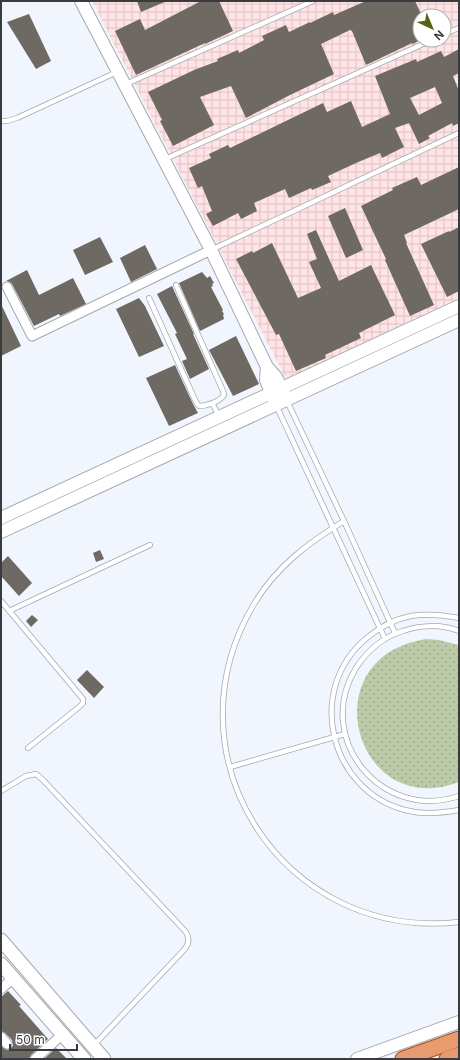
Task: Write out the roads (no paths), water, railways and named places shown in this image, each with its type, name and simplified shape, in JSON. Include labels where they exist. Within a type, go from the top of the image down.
[{"type":"main road","points":[[1,940],[104,1059]]},
{"type":"main road","points":[[1,964],[84,1059]]},
{"type":"main road","points":[[60,1032],[69,1018]]},
{"type":"main road","points":[[403,1059],[459,1039]]},
{"type":"main road","points":[[447,1059],[459,1055]]},
{"type":"street","points":[[81,1],[126,84],[211,250],[267,367],[276,377],[278,396]]},
{"type":"street","points":[[7,287],[32,336],[211,250]]},
{"type":"street","points":[[1,532],[459,306]]},
{"type":"street","points":[[1,518],[219,417],[278,396],[459,320]]},
{"type":"street","points":[[1,989],[13,978]]},
{"type":"street","points":[[357,1059],[459,1022]]},
{"type":"street","points":[[35,1059],[60,1032]]},
{"type":"lane","points":[[126,84],[313,1]]},
{"type":"lane","points":[[164,160],[414,48]]},
{"type":"lane","points":[[1,121],[17,118],[119,71]]},
{"type":"lane","points":[[211,250],[459,133]]},
{"type":"lane","points":[[149,298],[196,402],[199,406],[212,403],[222,398],[224,395],[223,391],[176,285]]},
{"type":"lane","points":[[278,396],[344,521],[395,634]]},
{"type":"lane","points":[[278,396],[333,528],[385,639]]},
{"type":"lane","points":[[212,403],[219,417]]},
{"type":"lane","points":[[344,521],[314,540],[281,568],[262,591],[244,622],[235,643],[225,685],[223,729],[230,767],[238,793],[258,832],[286,865],[321,892],[353,908],[381,918],[424,924],[459,922]]},
{"type":"lane","points":[[9,611],[150,545]]},
{"type":"lane","points":[[1,601],[82,699],[83,703],[28,748]]},
{"type":"lane","points":[[459,618],[427,614],[410,616],[380,628],[362,642],[350,655],[335,686],[331,720],[339,754],[358,783],[371,794],[386,803],[419,813],[437,813],[459,810]]},
{"type":"lane","points":[[459,631],[441,626],[410,628],[385,639],[370,650],[352,675],[347,689],[343,719],[345,734],[350,749],[357,762],[378,784],[406,798],[421,801],[436,801],[459,797]]},
{"type":"lane","points":[[230,767],[345,734]]},
{"type":"lane","points":[[1,792],[26,776],[36,774],[189,937],[189,943],[183,951],[93,1046]]}]
